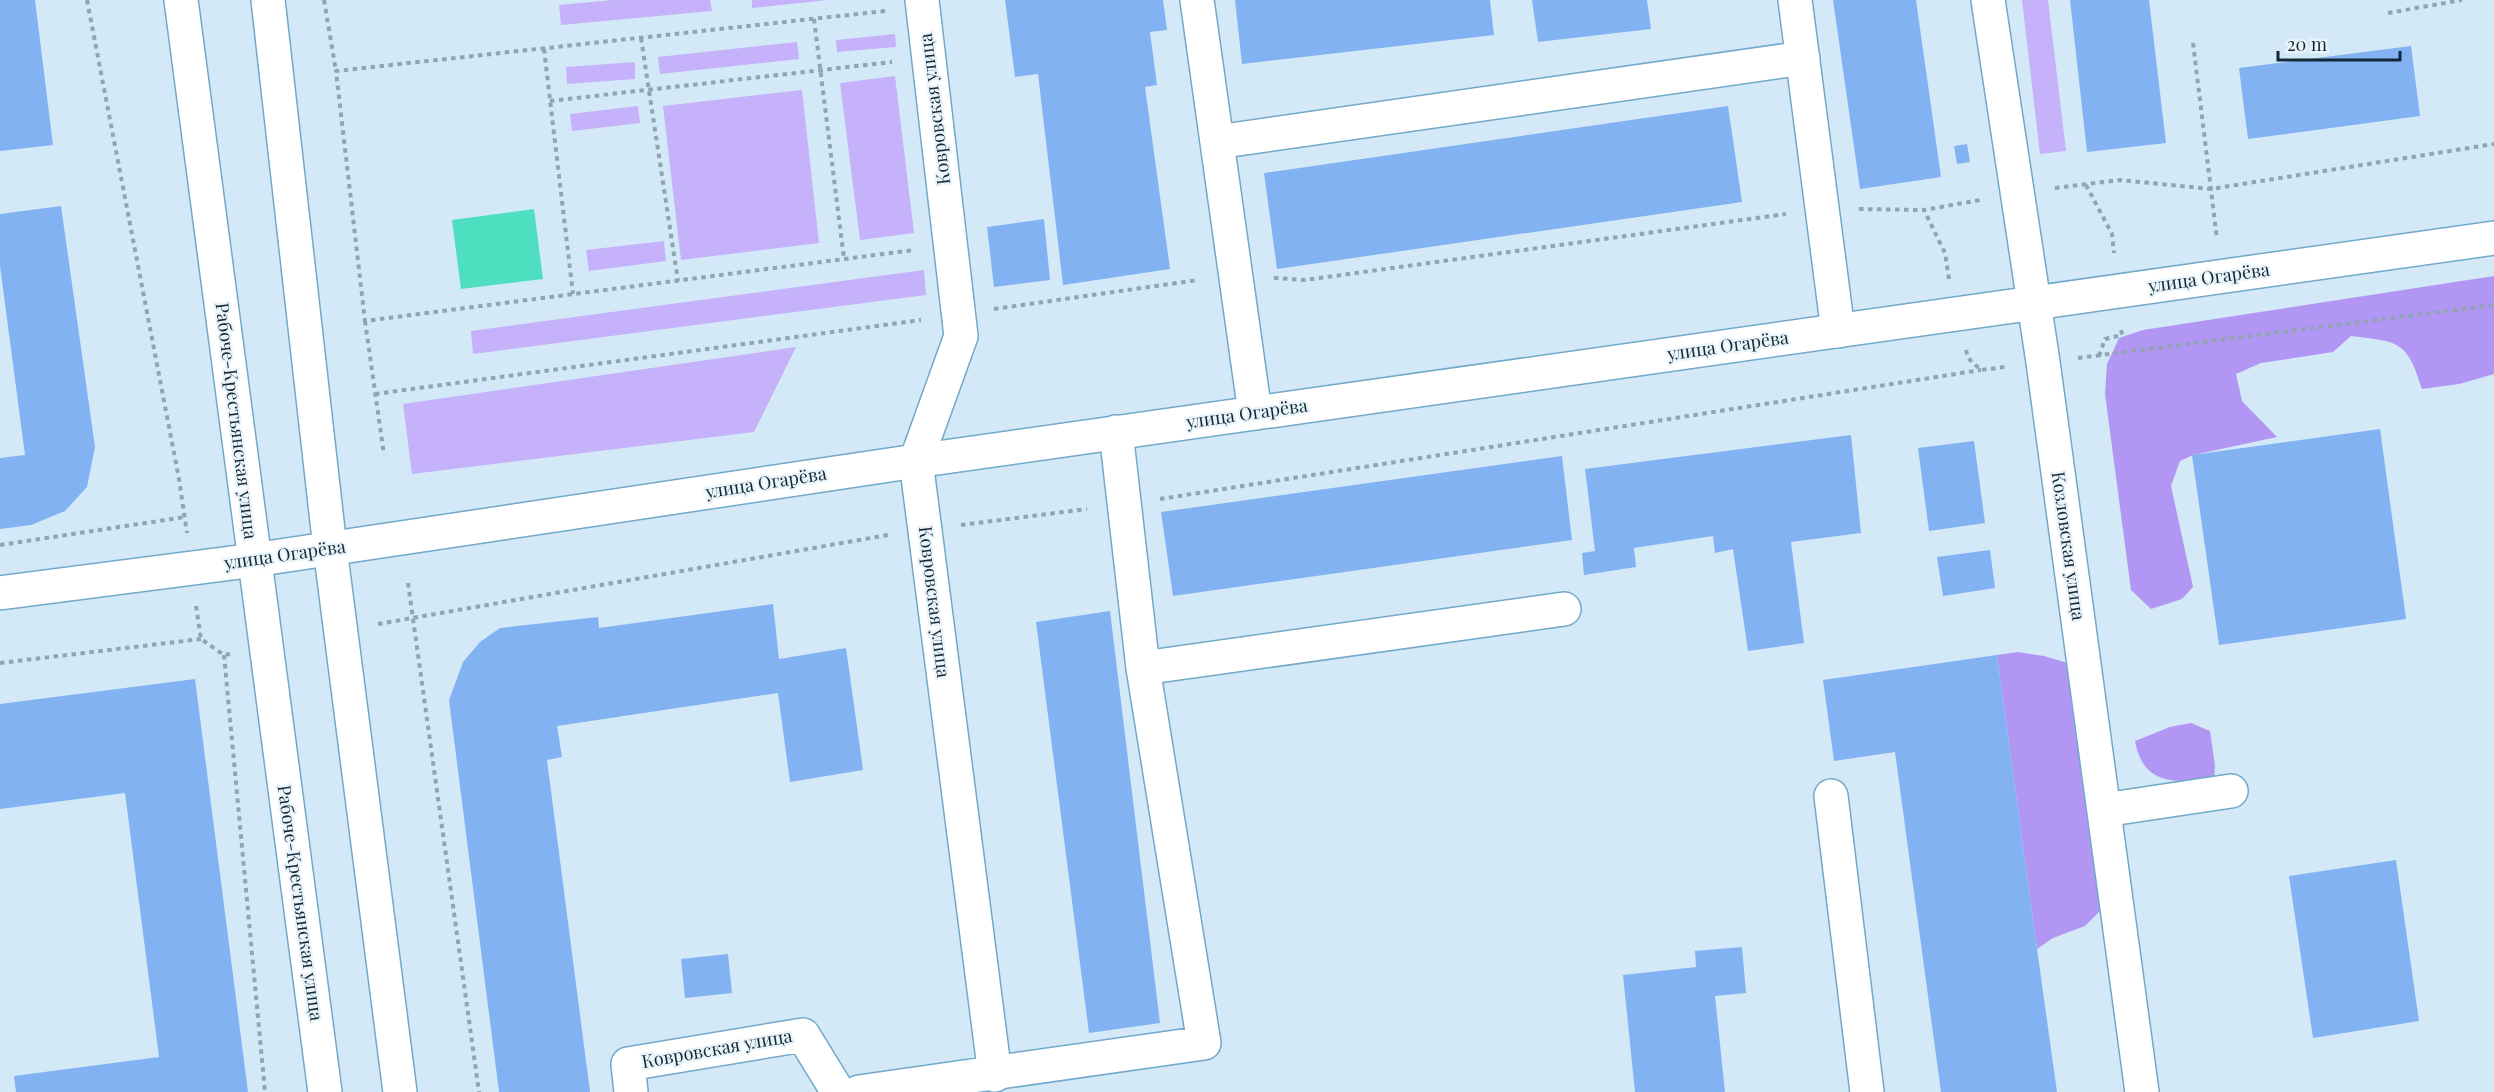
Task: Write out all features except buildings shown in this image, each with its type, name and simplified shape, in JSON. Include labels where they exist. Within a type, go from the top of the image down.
[{"type":"main road","name":"Рабоче-Крестьянская улица","points":[[181,0],[325,1092]]},
{"type":"main road","points":[[268,0],[340,632],[400,1092]]},
{"type":"main road","points":[[1197,0],[1255,413]]},
{"type":"main road","points":[[1795,0],[1838,331]]},
{"type":"main road","name":"Козловская улица","points":[[1988,0],[2019,192],[2142,1092]]},
{"type":"main road","name":"Ковровская улица","points":[[923,3],[961,336],[915,460],[995,1075]]},
{"type":"main road","points":[[1217,142],[1803,58]]},
{"type":"main road","name":"улица Огарёва","points":[[0,593],[254,560],[915,460],[2494,238]]},
{"type":"main road","points":[[859,1092],[995,1075],[1204,1043],[1143,668],[1116,432]]},
{"type":"main road","points":[[1143,668],[1564,609]]},
{"type":"main road","points":[[2104,810],[2231,791]]},
{"type":"main road","points":[[1831,796],[1868,1092]]},
{"type":"main road","name":"Ковровская улица","points":[[631,1092],[628,1064],[803,1035],[838,1092]]},
{"type":"path","points":[[87,0],[185,517],[201,639]]},
{"type":"path","points":[[324,0],[336,71],[365,321],[384,455]]},
{"type":"path","points":[[2388,13],[2462,0]]},
{"type":"path","points":[[336,71],[813,19],[923,3]]},
{"type":"path","points":[[813,19],[844,259]]},
{"type":"path","points":[[641,38],[651,90],[678,281]]},
{"type":"path","points":[[2193,43],[2222,276]]},
{"type":"path","points":[[544,49],[573,294]]},
{"type":"path","points":[[550,101],[929,58]]},
{"type":"path","points":[[2019,192],[2120,180],[2211,189],[2494,144]]},
{"type":"path","points":[[375,394],[958,315],[1236,274],[1305,280],[1822,209],[1924,210]]},
{"type":"path","points":[[365,321],[950,246]]},
{"type":"path","points":[[2099,356],[2494,305]]},
{"type":"path","points":[[340,632],[924,529],[1125,505],[1981,370]]},
{"type":"path","points":[[0,545],[185,517]]},
{"type":"path","points":[[408,583],[479,1092]]},
{"type":"path","points":[[0,663],[201,639],[224,655],[265,647]]},
{"type":"path","points":[[224,655],[265,1092]]},
{"type":"shaded area","points":[[613,0],[710,0],[712,11],[561,25],[559,5]]},
{"type":"shaded area","points":[[752,0],[828,0],[752,8]]},
{"type":"shaded area","points":[[2022,0],[2048,0],[2066,151],[2040,154]]},
{"type":"shaded area","points":[[895,34],[896,47],[837,52],[836,40]]},
{"type":"shaded area","points":[[797,42],[799,59],[660,74],[658,57]]},
{"type":"shaded area","points":[[635,62],[635,79],[567,84],[566,67]]},
{"type":"shaded area","points":[[895,76],[914,233],[860,240],[840,83]]},
{"type":"shaded area","points":[[802,90],[819,243],[681,260],[663,106]]},
{"type":"shaded area","points":[[638,106],[640,123],[572,131],[570,114]]},
{"type":"shaded area","points":[[534,209],[543,279],[461,289],[452,220]]},
{"type":"shaded area","points":[[664,241],[666,261],[589,271],[586,250]]},
{"type":"shaded area","points":[[924,270],[926,295],[473,354],[471,331]]},
{"type":"shaded area","points":[[2494,276],[2494,374],[2459,384],[2422,389],[2411,361],[2399,346],[2391,342],[2351,336],[2333,352],[2261,363],[2236,374],[2242,401],[2277,437],[2193,455],[2180,461],[2171,486],[2193,587],[2182,599],[2151,609],[2131,590],[2105,394],[2107,364],[2119,338],[2143,330]]},
{"type":"shaded area","points":[[796,347],[754,432],[412,474],[403,404]]},
{"type":"shaded area","points":[[2018,652],[2044,656],[2071,664],[2104,907],[2085,926],[2053,938],[2037,949],[1997,655]]},
{"type":"shaded area","points":[[2191,723],[2210,731],[2215,766],[2214,782],[2175,781],[2164,778],[2154,774],[2146,767],[2139,756],[2135,741],[2170,727]]}]
